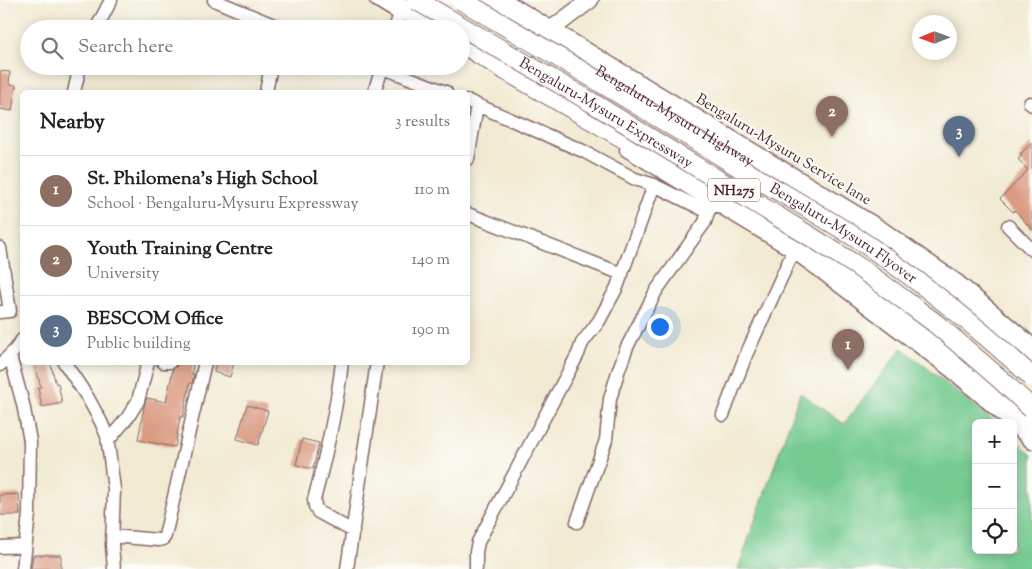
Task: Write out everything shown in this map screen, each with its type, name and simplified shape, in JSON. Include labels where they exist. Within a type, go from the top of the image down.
[{"type":"highway","name":"Bengaluru-Mysuru Expressway","points":[[416,0],[450,20]]},
{"type":"highway","name":"Bengaluru-Mysuru Flyover","points":[[461,0],[600,81],[870,247],[949,305],[1032,377]]},
{"type":"highway","name":"Bengaluru-Mysuru Highway","points":[[482,0],[548,32],[882,243],[979,314],[1032,362]]},
{"type":"highway","points":[[394,7],[419,20]]},
{"type":"highway","name":"Bengaluru-Mysuru Expressway","points":[[470,31],[591,102],[857,266],[935,323],[1000,379],[1016,419]]},
{"type":"highway","name":"Bengaluru-Mysuru Expressway","points":[[470,49],[649,153],[820,258],[914,325],[1016,419]]},
{"type":"highway","name":"Bengaluru-Mysuru Expressway","points":[[1017,420],[1032,428]]},
{"type":"main road","points":[[505,70],[548,32],[590,0]]},
{"type":"street","points":[[101,20],[111,0]]},
{"type":"street","points":[[214,0],[261,20]]},
{"type":"street","points":[[376,0],[394,7],[412,20]]},
{"type":"street","name":"Bengaluru-Mysuru Service lane","points":[[512,1],[548,32],[882,228],[959,282],[1032,344]]},
{"type":"street","points":[[394,7],[395,20]]},
{"type":"street","name":"Bengaluru-Mysuru Expressway","points":[[470,56],[563,111],[711,208],[793,252],[1016,419]]},
{"type":"street","points":[[74,90],[78,75]]},
{"type":"street","points":[[266,90],[269,75]]},
{"type":"street","points":[[375,90],[379,75]]},
{"type":"street","points":[[402,75],[441,90]]},
{"type":"street","points":[[470,131],[472,103],[583,151],[635,179],[711,208],[705,222],[656,291],[628,347],[610,399],[606,440],[577,522]]},
{"type":"street","points":[[476,569],[478,542],[578,354],[582,343],[617,287],[654,185]]},
{"type":"street","points":[[470,215],[622,274]]},
{"type":"street","points":[[1008,226],[1032,250]]},
{"type":"street","points":[[0,248],[10,311],[0,312]]},
{"type":"street","points":[[723,415],[746,355],[793,252]]},
{"type":"street","points":[[20,342],[5,360],[23,404],[30,441],[29,514],[23,569]]},
{"type":"street","points":[[66,365],[88,398],[107,436],[114,489],[112,536],[114,569]]},
{"type":"street","points":[[108,441],[128,417],[138,401],[147,365]]},
{"type":"street","points":[[112,536],[163,540],[204,365]]},
{"type":"street","points":[[342,365],[339,389],[314,506],[318,512],[353,531]]},
{"type":"street","points":[[347,569],[378,365]]},
{"type":"street","points":[[1016,419],[1032,396]]},
{"type":"street","name":"Bengaluru-Mysuru Expressway","points":[[1017,420],[1032,443]]},
{"type":"street","points":[[0,547],[25,546]]},
{"type":"green space","points":[[902,348],[991,419],[972,419],[972,554],[1017,554],[1017,442],[1032,455],[1032,569],[738,569],[800,393],[844,424]]},
{"type":"building","points":[[0,71],[10,72],[9,84],[16,85],[12,111],[0,109]]},
{"type":"building","points":[[1032,143],[1032,230],[1015,210],[1013,212],[1000,199],[1028,170],[1018,159],[1022,156],[1020,154]]},
{"type":"building","points":[[35,365],[51,365],[56,384],[58,383],[62,403],[42,407],[38,388],[41,387]]},
{"type":"building","points":[[193,365],[192,374],[194,374],[192,383],[190,383],[183,417],[180,417],[175,447],[138,440],[147,398],[166,402],[173,369],[177,366]]},
{"type":"building","points":[[215,365],[233,365],[230,377],[214,372]]},
{"type":"building","points":[[247,405],[268,411],[258,445],[237,439]]},
{"type":"building","points":[[302,439],[319,443],[313,469],[296,465]]},
{"type":"building","points":[[19,494],[20,515],[0,515],[0,495]]},
{"type":"building","points":[[33,555],[61,555],[61,569],[31,569]]},
{"type":"place","name":"Youth Training Centre","points":[[832,137]]},
{"type":"place","name":"BESCOM Office","points":[[959,157]]},
{"type":"place","name":"St. Philomena's High School","points":[[848,370]]}]
